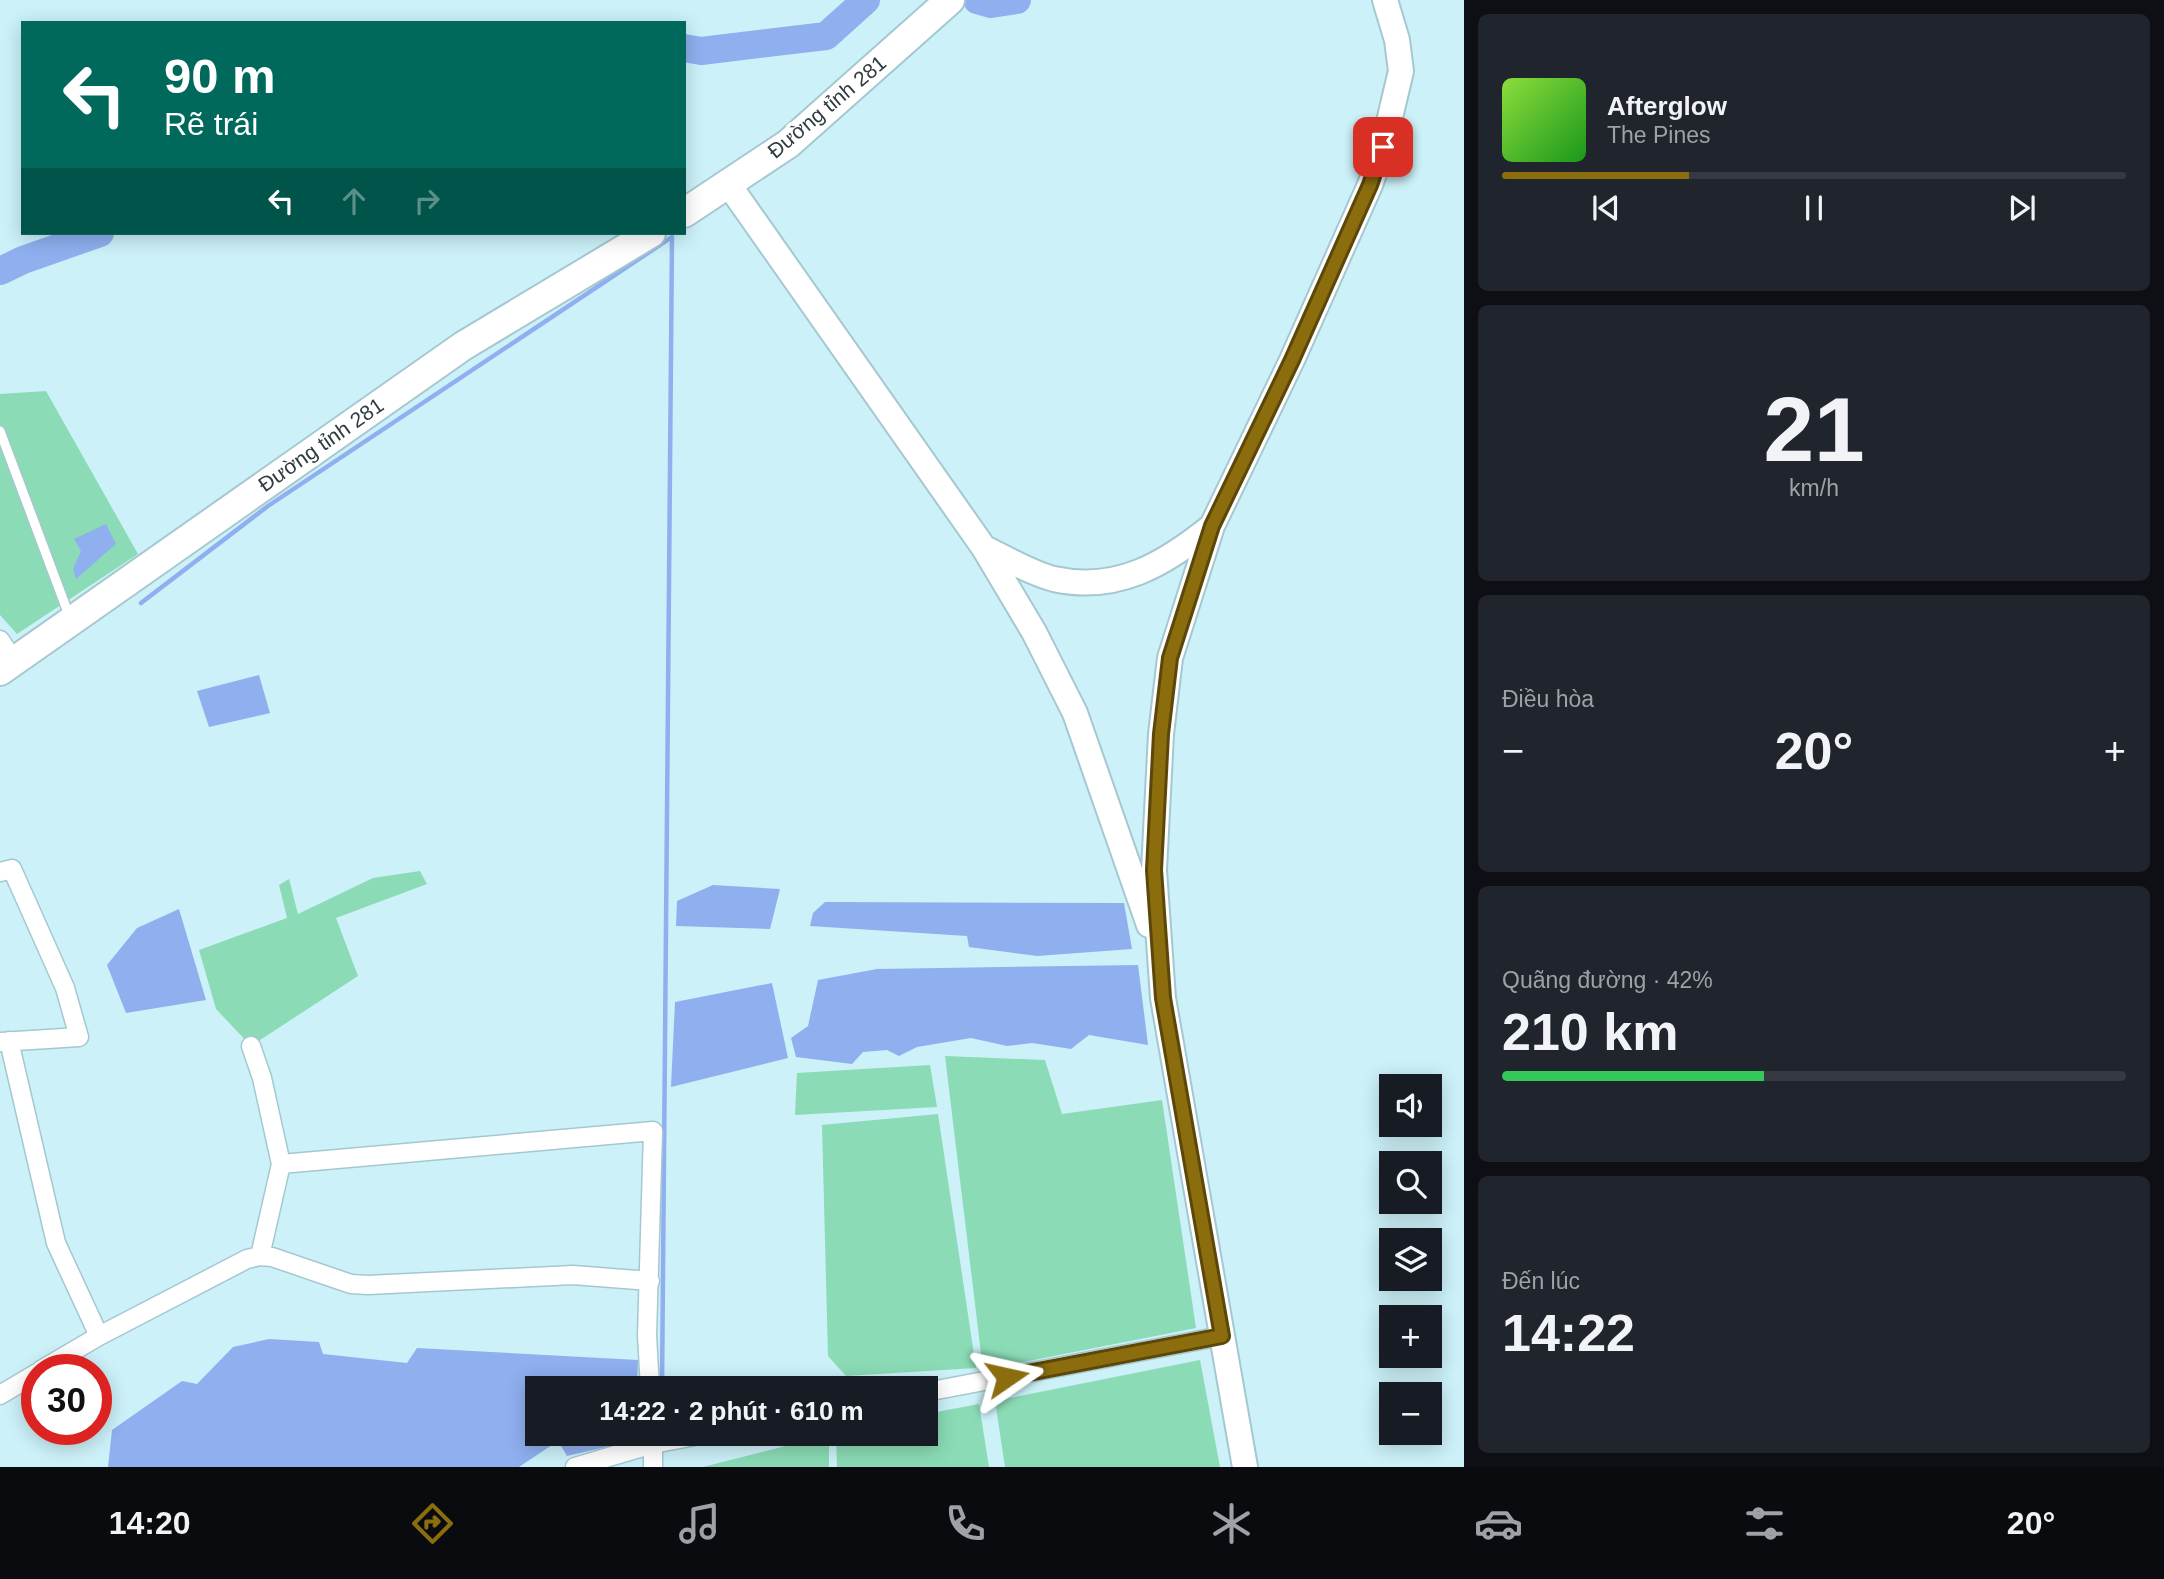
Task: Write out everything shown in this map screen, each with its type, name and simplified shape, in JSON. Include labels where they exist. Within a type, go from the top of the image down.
[{"type":"main road","points":[[1245,1467],[1163,998],[1154,840],[1170,658],[1212,526],[1292,360],[1370,185],[1383,147],[1401,71],[1397,40],[1385,0]]},
{"type":"main road","name":"Đường tỉnh 281","points":[[686,212],[788,144],[940,9]]},
{"type":"main road","points":[[729,185],[984,548],[1034,632],[1075,713],[1159,954]]},
{"type":"main road","name":"Đường tỉnh 281","points":[[5,657],[71,620],[463,346],[648,235]]},
{"type":"main road","points":[[984,548],[1052,578],[1087,582],[1122,578],[1151,568],[1178,554],[1212,526]]},
{"type":"street","points":[[0,872],[12,869],[65,988],[79,1037],[4,1042],[56,1243],[99,1336]]},
{"type":"street","points":[[251,1046],[262,1078],[281,1164],[260,1256]]},
{"type":"street","points":[[281,1164],[653,1131],[647,1335],[649,1376]]},
{"type":"street","points":[[68,1354],[247,1259],[260,1256],[272,1257],[351,1284],[573,1275],[650,1281]]},
{"type":"street","points":[[938,1390],[1222,1336]]},
{"type":"street","points":[[0,1395],[21,1383]]},
{"type":"street","points":[[575,1467],[634,1446]]},
{"type":"street","points":[[653,1446],[653,1467]]},
{"type":"lane","points":[[0,431],[71,620]]},
{"type":"green space","points":[[46,391],[138,554],[17,634],[0,615],[0,394]]},
{"type":"green space","points":[[420,871],[427,884],[336,918],[358,976],[251,1046],[216,1009],[199,950],[287,918],[279,885],[289,879],[298,914],[373,878]]},
{"type":"green space","points":[[945,1056],[1045,1060],[1062,1114],[1162,1100],[1196,1328],[983,1370]]},
{"type":"green space","points":[[930,1065],[937,1107],[795,1115],[797,1073]]},
{"type":"green space","points":[[938,1114],[976,1368],[846,1376],[828,1356],[822,1125]]},
{"type":"green space","points":[[1200,1360],[1220,1467],[1005,1467],[995,1401]]},
{"type":"green space","points":[[979,1404],[989,1467],[837,1467],[836,1446],[938,1446],[938,1412]]},
{"type":"green space","points":[[786,1446],[829,1446],[829,1467],[703,1467]]},
{"type":"water","points":[[106,524],[116,544],[76,579],[73,569],[81,551],[74,539]]},
{"type":"water","points":[[259,675],[270,713],[209,727],[197,691]]},
{"type":"water","points":[[713,885],[780,889],[770,929],[676,926],[677,901]]},
{"type":"water","points":[[825,902],[1124,903],[1132,949],[1037,956],[969,947],[967,936],[810,926],[813,913]]},
{"type":"water","points":[[179,909],[206,1000],[126,1013],[107,965],[137,928]]},
{"type":"water","points":[[1138,965],[1148,1045],[1089,1035],[1071,1049],[1032,1043],[1007,1046],[971,1038],[917,1047],[899,1056],[887,1050],[863,1052],[852,1064],[796,1057],[791,1038],[808,1026],[818,980],[877,969]]},
{"type":"water","points":[[772,983],[788,1058],[671,1087],[675,1002]]},
{"type":"water","points":[[269,1339],[319,1342],[323,1354],[407,1363],[417,1348],[638,1360],[637,1376],[525,1376],[525,1446],[550,1446],[519,1467],[108,1467],[112,1430],[182,1381],[197,1384],[233,1347]]},
{"type":"water","points":[[561,1446],[610,1446],[567,1456]]},
{"type":"waterway","points":[[686,48],[701,51],[826,36],[866,0]]},
{"type":"waterway","points":[[977,0],[991,4],[1017,0]]},
{"type":"waterway","points":[[0,271],[94,235]]},
{"type":"waterway","points":[[141,603],[268,506],[672,237],[662,1376]]},
{"type":"route","points":[[1007,1377],[1222,1336],[1163,998],[1159,954],[1154,840],[1161,734],[1170,658],[1212,526],[1292,360],[1370,185],[1383,147]]}]
